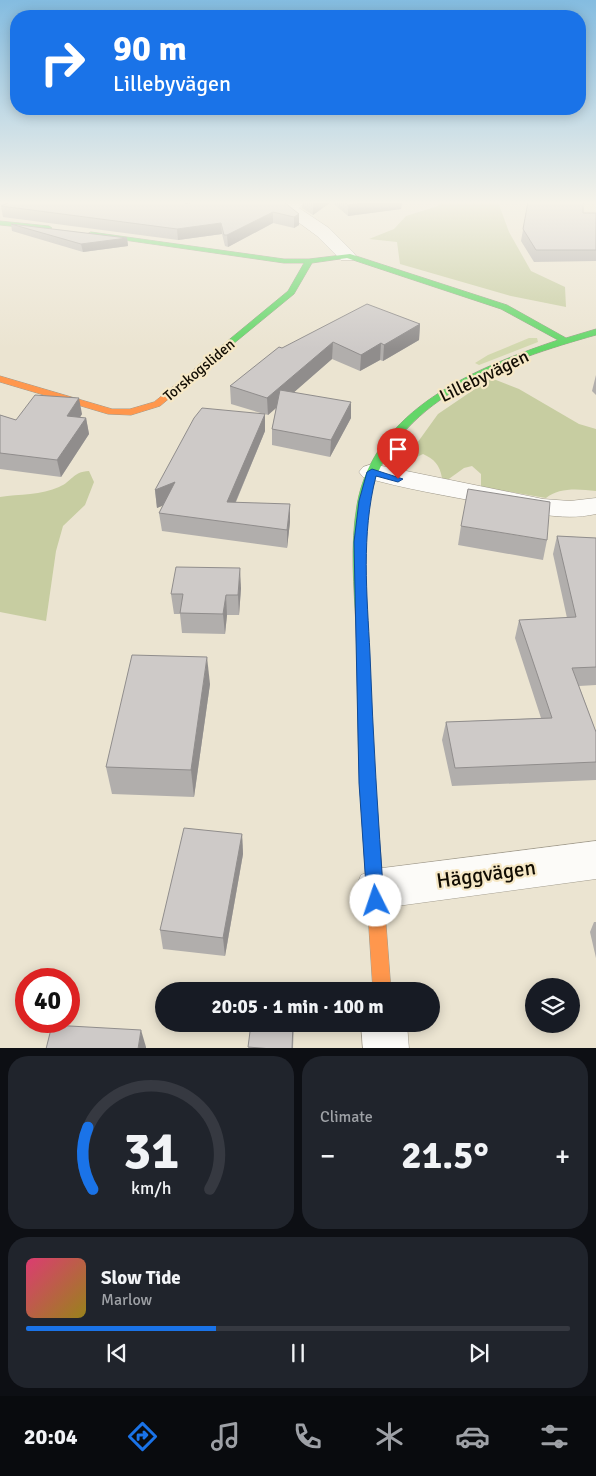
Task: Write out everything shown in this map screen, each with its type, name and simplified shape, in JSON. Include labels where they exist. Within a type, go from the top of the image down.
[{"type":"street","points":[[202,251],[284,261],[309,261],[347,256],[504,307],[563,340]]},
{"type":"street","points":[[342,251],[347,256]]},
{"type":"street","name":"Torskogsliden","points":[[0,379],[111,412],[131,412],[145,409],[158,404],[291,292],[309,261]]},
{"type":"street","name":"Lillebyvägen","points":[[381,982],[367,783],[359,542],[364,501],[372,472],[390,442],[410,418],[435,399],[499,364],[563,340],[596,332]]},
{"type":"street","points":[[372,472],[398,479],[551,507],[586,509],[596,506]]},
{"type":"street","name":"Häggvägen","points":[[375,889],[596,860]]},
{"type":"street","points":[[385,1032],[386,1048]]},
{"type":"green space","points":[[398,251],[520,251],[531,271],[565,287],[566,307],[511,296],[400,264]]},
{"type":"green space","points":[[529,338],[537,338],[538,342],[479,365],[475,363],[488,355]]},
{"type":"green space","points":[[491,378],[519,389],[579,424],[596,429],[596,491],[563,490],[546,498],[481,487],[481,474],[472,466],[464,468],[446,481],[442,478],[436,463],[423,454],[402,464],[438,414]]},
{"type":"green space","points":[[89,471],[94,482],[85,505],[63,526],[56,551],[46,621],[0,612],[0,497],[52,490],[64,485],[79,473]]},
{"type":"building","points":[[367,304],[420,324],[384,345],[381,343],[361,355],[333,342],[267,398],[230,386],[279,347],[282,348]]},
{"type":"building","points":[[280,390],[351,402],[331,440],[272,429]]},
{"type":"building","points":[[35,395],[79,398],[67,416],[86,418],[57,460],[0,453],[0,415],[16,420]]},
{"type":"building","points":[[202,408],[265,414],[227,502],[290,504],[287,530],[159,513],[175,482],[155,490],[194,418]]},
{"type":"building","points":[[468,489],[550,502],[547,540],[461,526]]},
{"type":"building","points":[[557,536],[596,538],[596,667],[572,668],[596,732],[596,762],[455,768],[446,722],[552,718],[519,620],[576,617]]},
{"type":"building","points":[[176,567],[240,568],[238,595],[226,595],[223,614],[180,613],[183,594],[171,594]]},
{"type":"building","points":[[132,655],[207,657],[191,770],[106,767]]},
{"type":"building","points":[[184,828],[242,834],[223,938],[160,930]]},
{"type":"building","points":[[80,1027],[141,1030],[138,1048],[46,1048],[50,1033],[80,1033]]},
{"type":"building","points":[[250,1032],[293,1032],[292,1048],[248,1047]]},
{"type":"traffic: fast","points":[[212,251],[284,261],[309,261],[347,256],[504,307],[563,340]]},
{"type":"traffic: fast","points":[[199,369],[291,292],[309,261]]},
{"type":"traffic: fast","points":[[369,805],[359,539],[360,521],[367,487],[381,455],[403,427],[430,403],[461,383],[529,353],[596,332]]},
{"type":"traffic: slow","points":[[0,379],[111,412],[131,412],[157,404],[199,369]]},
{"type":"traffic: slow","points":[[369,805],[381,982]]},
{"type":"route","points":[[376,901],[367,783],[359,542],[364,501],[372,472],[398,479]]}]
